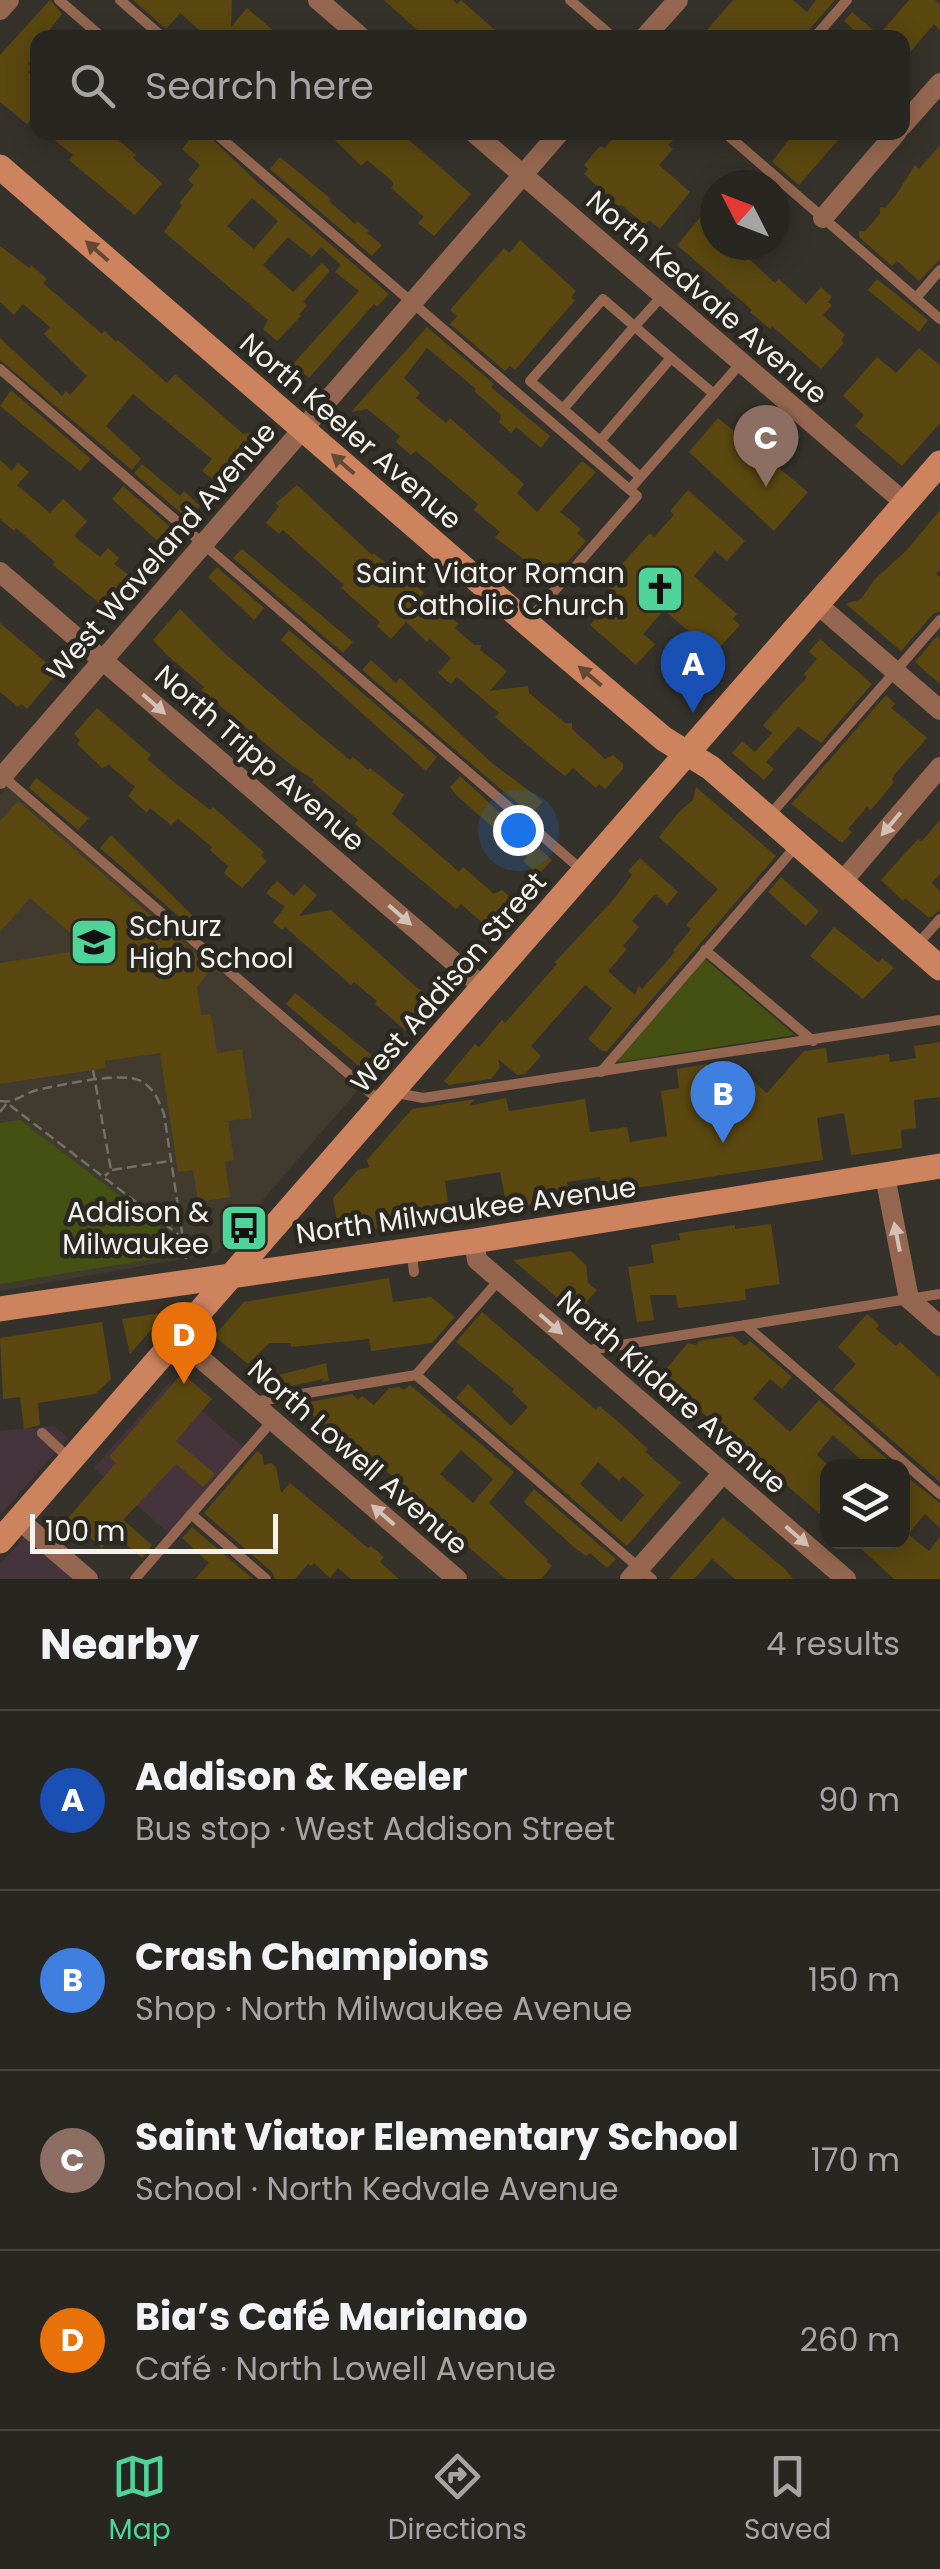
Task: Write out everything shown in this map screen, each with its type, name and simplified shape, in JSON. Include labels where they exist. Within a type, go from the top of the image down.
[{"type":"street","points":[[0,10],[8,0]]},
{"type":"street","points":[[651,30],[678,0]]},
{"type":"street","points":[[332,4],[355,30]]},
{"type":"street","points":[[910,117],[940,83]]},
{"type":"street","name":"North Kedvale Avenue","points":[[482,140],[905,503]]},
{"type":"street","name":"West Waveland Avenue","points":[[1,776],[553,140]]},
{"type":"street","points":[[823,218],[890,140]]},
{"type":"street","name":"North Keeler Avenue","points":[[0,167],[664,739],[688,753],[767,818],[940,968]]},
{"type":"street","name":"West Addison Street","points":[[0,1541],[940,462]]},
{"type":"street","name":"North Tripp Avenue","points":[[0,572],[484,987]]},
{"type":"street","points":[[817,604],[940,710]]},
{"type":"street","points":[[842,882],[940,766]]},
{"type":"street","name":"North Milwaukee Avenue","points":[[0,1309],[233,1274],[413,1261],[474,1241],[940,1166]]},
{"type":"street","points":[[886,1176],[908,1299],[940,1326]]},
{"type":"street","name":"North Kildare Avenue","points":[[474,1241],[477,1260],[846,1579]]},
{"type":"street","name":"North Lowell Avenue","points":[[177,1338],[457,1579]]},
{"type":"street","points":[[640,1575],[723,1473]]},
{"type":"street","points":[[19,1520],[88,1579]]},
{"type":"lane","points":[[60,0],[94,30]]},
{"type":"lane","points":[[120,0],[154,30]]},
{"type":"lane","points":[[570,0],[605,30]]},
{"type":"lane","points":[[821,30],[847,0]]},
{"type":"lane","points":[[223,140],[638,496],[527,622]]},
{"type":"lane","points":[[734,140],[940,319]]},
{"type":"lane","points":[[916,298],[940,270]]},
{"type":"lane","points":[[563,409],[662,295]]},
{"type":"lane","points":[[640,477],[530,381],[542,367],[603,299],[714,394]]},
{"type":"lane","points":[[600,440],[672,358]]},
{"type":"lane","points":[[630,489],[741,363]]},
{"type":"lane","points":[[0,369],[584,872]]},
{"type":"lane","points":[[767,818],[940,620]]},
{"type":"lane","points":[[1,776],[387,1097],[423,1098],[940,1020]]},
{"type":"lane","points":[[601,1072],[798,844]]},
{"type":"lane","points":[[916,946],[940,919]]},
{"type":"lane","points":[[705,950],[812,1041]]},
{"type":"lane","points":[[252,1402],[416,1375],[500,1280]]},
{"type":"lane","points":[[582,1351],[940,1294]]},
{"type":"lane","points":[[745,1325],[940,1494]]},
{"type":"lane","points":[[416,1375],[640,1575]]},
{"type":"lane","points":[[135,1579],[273,1420]]},
{"type":"lane","points":[[42,1433],[71,1460]]},
{"type":"lane","points":[[191,1514],[266,1579]]},
{"type":"path","points":[[93,1070],[111,1170]]},
{"type":"path","points":[[0,1112],[7,1103],[33,1090],[122,1078],[140,1080],[158,1096],[164,1114],[186,1259]]},
{"type":"path","points":[[0,1101],[182,1237]]},
{"type":"path","points":[[104,1178],[111,1170],[171,1160]]},
{"type":"shaded area","name":"Schurz High School","points":[[8,785],[358,1090],[217,1253],[0,1291],[0,794]]},
{"type":"shaded area","points":[[170,1382],[246,1450],[172,1536],[94,1468]]},
{"type":"shaded area","points":[[54,1426],[68,1438],[0,1515],[0,1431]]},
{"type":"shaded area","points":[[24,1537],[73,1579],[0,1579],[0,1564]]},
{"type":"green space","points":[[704,958],[795,1035],[620,1062],[617,1059]]},
{"type":"green space","points":[[20,1120],[177,1239],[179,1255],[0,1284],[0,1123]]},
{"type":"building","points":[[50,0],[62,14],[49,30],[30,30],[27,124],[0,102],[0,55]]},
{"type":"building","points":[[133,0],[232,0],[231,27],[247,8],[273,30],[199,30],[180,13],[166,29]]},
{"type":"building","points":[[384,0],[453,0],[457,4],[461,0],[495,30],[417,30]]},
{"type":"building","points":[[733,0],[793,0],[807,12],[816,0],[835,0],[809,30],[707,30]]},
{"type":"building","points":[[909,0],[935,0],[940,4],[940,30],[934,24],[910,52],[910,30],[883,30]]},
{"type":"building","points":[[852,12],[873,30],[854,30],[844,21]]},
{"type":"building","points":[[55,140],[118,140],[162,183],[135,215],[69,160],[73,155]]},
{"type":"building","points":[[189,140],[213,140],[389,294],[377,307],[374,304],[309,378],[293,364],[359,291],[335,272],[341,265],[321,247],[312,257],[288,237],[263,265],[293,292],[322,263],[330,271],[303,302],[307,305],[301,316],[277,341],[263,329],[268,320],[164,232],[194,185],[188,180],[200,165],[182,149]],"holes":[[[252,198],[278,221],[254,249],[227,226]]]},
{"type":"building","points":[[335,140],[409,140],[471,194],[434,236],[418,223],[424,217],[391,188],[391,180],[367,160],[361,166]]},
{"type":"building","points":[[612,140],[673,140],[668,145],[673,149],[659,165],[690,192],[660,229],[649,220],[645,225],[617,205],[584,174],[588,169],[584,165],[600,146],[605,148]]},
{"type":"building","points":[[788,140],[838,140],[799,185],[790,177],[790,170],[781,170],[772,162]]},
{"type":"building","points":[[940,145],[940,259],[919,281],[897,261],[892,266],[859,237],[859,231],[865,231],[880,214],[880,207],[885,208],[896,195],[915,165],[919,169]]},
{"type":"building","points":[[280,157],[355,224],[357,221],[369,231],[382,245],[372,256],[270,169]]},
{"type":"building","points":[[700,218],[700,260],[750,260],[806,304],[821,287],[832,297],[828,302],[832,305],[823,315],[845,335],[841,340],[844,343],[821,369],[750,312],[677,245]]},
{"type":"building","points":[[520,240],[576,291],[571,297],[575,300],[515,370],[510,366],[505,371],[450,324],[457,316],[450,310],[504,248],[509,253]]},
{"type":"building","points":[[0,246],[29,268],[31,265],[47,279],[43,283],[167,383],[175,374],[243,434],[252,433],[252,443],[218,483],[202,471],[212,459],[133,394],[106,426],[141,459],[132,470],[0,360],[0,338],[62,396],[66,391],[70,395],[87,376],[44,334],[50,327],[23,304],[14,315],[0,302]]},
{"type":"building","points":[[877,279],[928,320],[919,332],[868,290]]},
{"type":"building","points":[[427,327],[550,436],[541,448],[516,427],[511,433],[499,422],[501,415],[476,389],[427,348],[404,378],[420,393],[416,398],[446,423],[450,418],[524,484],[517,493],[537,512],[582,461],[596,472],[560,512],[581,529],[577,533],[586,541],[549,579],[495,537],[500,532],[474,510],[478,504],[416,451],[411,455],[396,442],[400,436],[367,409],[351,412]]},
{"type":"building","points":[[919,348],[940,365],[940,423],[902,466],[855,426],[864,415],[843,396],[877,357],[896,373]]},
{"type":"building","points":[[11,390],[91,459],[80,471],[0,406]]},
{"type":"building","points":[[718,418],[808,492],[774,531],[689,452]]},
{"type":"building","points":[[0,460],[12,471],[18,463],[29,472],[17,485],[50,513],[63,499],[87,521],[74,536],[100,557],[108,548],[119,558],[114,564],[130,576],[127,579],[131,582],[109,611],[16,528],[14,531],[0,519]]},
{"type":"building","points":[[142,464],[180,496],[184,491],[200,506],[188,519],[134,473]]},
{"type":"building","points":[[297,485],[372,555],[424,593],[420,598],[439,614],[443,609],[459,624],[455,628],[474,645],[481,645],[480,650],[507,671],[490,691],[528,686],[529,693],[565,723],[572,723],[572,729],[605,759],[613,755],[623,764],[605,789],[599,784],[596,788],[573,768],[565,776],[495,717],[499,713],[457,677],[451,684],[438,673],[451,658],[430,639],[427,642],[406,622],[391,639],[377,626],[380,622],[341,588],[344,585],[283,530],[279,534],[266,523],[279,506],[276,503]]},
{"type":"building","points":[[123,486],[176,532],[165,548],[112,499]]},
{"type":"building","points":[[688,490],[745,541],[727,561],[715,551],[694,576],[737,614],[733,619],[740,625],[720,647],[716,643],[712,649],[664,610],[643,634],[655,644],[636,665],[590,625],[617,595],[604,584],[650,533],[654,537],[674,515],[670,511]]},
{"type":"building","points":[[940,510],[940,570],[936,574],[940,578],[940,611],[901,651],[846,604],[861,599]]},
{"type":"building","points":[[242,549],[353,642],[343,653],[233,558]]},
{"type":"building","points":[[217,567],[264,608],[254,620],[208,577]]},
{"type":"building","points":[[180,609],[304,722],[350,760],[353,757],[370,768],[404,795],[392,814],[459,872],[463,867],[494,894],[502,890],[513,899],[488,928],[461,904],[456,909],[371,838],[355,824],[358,820],[314,780],[201,690],[204,687],[167,655],[153,640]]},
{"type":"building","points":[[0,623],[56,671],[27,709],[21,704],[18,707],[0,692]]},
{"type":"building","points":[[289,630],[437,757],[426,771],[281,640]]},
{"type":"building","points":[[937,636],[940,639],[940,684],[915,662]]},
{"type":"building","points":[[820,639],[872,684],[821,743],[798,727],[766,762],[774,769],[764,780],[732,753],[742,741],[755,752],[772,733],[763,725],[807,677],[804,674],[817,659],[809,652]]},
{"type":"building","points":[[371,660],[396,683],[400,678],[493,764],[543,801],[531,815],[362,670]]},
{"type":"building","points":[[886,695],[895,704],[891,708],[927,738],[894,775],[894,782],[871,810],[867,807],[848,829],[852,832],[842,843],[791,804]]},
{"type":"building","points":[[97,708],[151,755],[147,759],[210,810],[213,807],[264,852],[261,856],[267,861],[242,888],[224,873],[228,866],[210,850],[212,847],[178,819],[171,825],[150,808],[147,813],[128,796],[135,787],[109,765],[102,768],[77,744],[80,740],[74,734]]},
{"type":"building","points":[[460,776],[552,860],[538,875],[523,861],[527,857],[457,796],[450,787]]},
{"type":"building","points":[[36,778],[89,818],[78,830],[29,788]]},
{"type":"building","points":[[696,787],[776,856],[607,1051],[588,1039],[612,1008],[585,985],[531,1046],[541,1056],[525,1074],[517,1075],[498,1059],[500,1068],[491,1079],[449,1085],[444,1081],[475,1044],[479,1047],[502,1020],[505,1023],[557,964],[614,899],[632,875],[628,871],[640,858],[678,892],[667,905],[655,894],[632,921],[639,927],[608,971],[635,995],[639,986],[642,989],[675,952],[691,929],[686,925],[718,889],[659,837],[693,800]]},
{"type":"building","name":"Schurz High School","points":[[18,801],[212,968],[197,987],[201,1015],[211,1014],[217,1053],[242,1049],[252,1118],[228,1121],[234,1160],[225,1162],[230,1197],[198,1202],[193,1170],[178,1172],[160,1053],[105,1061],[106,1068],[0,1084],[0,963],[89,949],[30,898],[0,932],[0,821]]},
{"type":"building","points":[[940,820],[940,874],[932,883],[940,891],[940,910],[929,918],[881,880]]},
{"type":"building","points":[[111,835],[204,927],[198,933],[100,848]]},
{"type":"building","points":[[781,877],[819,911],[806,926],[768,892]]},
{"type":"building","points":[[277,881],[294,896],[304,884],[317,895],[299,916],[331,910],[417,988],[435,997],[406,1031],[354,982],[351,985],[285,927],[282,930],[273,922],[285,907],[266,893]]},
{"type":"building","points":[[834,927],[879,963],[882,958],[894,968],[863,999],[810,956]]},
{"type":"building","points":[[295,993],[379,1061],[368,1074],[286,1004]]},
{"type":"building","points":[[940,1042],[940,1097],[914,1100],[916,1128],[901,1130],[902,1148],[851,1155],[844,1113],[817,1118],[823,1160],[603,1193],[600,1177],[567,1182],[570,1198],[527,1205],[526,1198],[506,1202],[500,1172],[445,1181],[450,1217],[339,1235],[333,1198],[358,1170],[369,1167],[367,1160],[412,1109],[475,1099],[469,1106],[506,1098],[509,1111],[585,1099],[590,1132],[627,1127],[630,1142],[667,1136],[661,1091],[679,1088],[677,1069],[707,1064],[709,1083],[748,1077],[767,1093],[804,1051],[826,1048],[828,1063],[889,1054],[890,1062],[916,1058],[914,1046]]},
{"type":"building","points":[[771,1224],[780,1284],[745,1289],[746,1300],[678,1308],[676,1295],[650,1295],[654,1320],[637,1322],[628,1267],[654,1263],[651,1245],[680,1240],[679,1233]]},
{"type":"building","points":[[571,1251],[586,1265],[588,1283],[597,1290],[576,1314],[513,1260]]},
{"type":"building","points":[[389,1278],[393,1302],[431,1297],[455,1317],[432,1343],[371,1351],[369,1339],[291,1347],[290,1343],[269,1343],[248,1364],[214,1336],[244,1302]]},
{"type":"building","points":[[167,1312],[130,1354],[122,1319]]},
{"type":"building","points":[[482,1312],[596,1410],[599,1406],[614,1418],[681,1483],[627,1546],[456,1398],[468,1384],[511,1426],[528,1407],[512,1392],[514,1389],[456,1342]],"holes":[[[598,1462],[619,1481],[623,1476],[644,1495],[621,1522],[580,1484]]]},
{"type":"building","points":[[867,1314],[879,1325],[876,1329],[896,1346],[900,1342],[940,1378],[940,1482],[833,1389],[856,1364],[838,1347]]},
{"type":"building","points":[[102,1322],[111,1379],[95,1394],[38,1403],[40,1425],[24,1429],[20,1397],[3,1399],[0,1338]]},
{"type":"building","points":[[733,1336],[745,1346],[750,1341],[792,1377],[782,1389],[770,1379],[753,1399],[790,1432],[819,1400],[887,1459],[860,1459],[833,1435],[817,1455],[821,1459],[820,1514],[660,1376],[688,1343],[696,1345],[699,1341]]},
{"type":"building","points":[[326,1363],[329,1381],[282,1388],[279,1375]]},
{"type":"building","points":[[182,1373],[212,1399],[176,1441],[215,1474],[203,1487],[176,1464],[123,1520],[152,1545],[142,1558],[114,1534],[102,1548],[68,1518],[116,1463],[109,1457]]},
{"type":"building","points":[[410,1385],[514,1472],[489,1503],[548,1560],[552,1566],[541,1579],[506,1579],[405,1493],[404,1485],[397,1485],[391,1475],[344,1434],[339,1439],[300,1404],[352,1394],[374,1405],[389,1388],[404,1390]],"holes":[[[461,1450],[493,1479],[473,1503],[440,1474]]]},
{"type":"building","points":[[257,1451],[264,1465],[271,1463],[276,1467],[281,1493],[290,1483],[384,1557],[380,1562],[399,1579],[351,1579],[338,1568],[330,1578],[314,1563],[308,1564],[295,1579],[275,1579],[272,1572],[204,1513]]},
{"type":"building","points":[[910,1479],[940,1503],[940,1528],[925,1514],[910,1532]]},
{"type":"building","points":[[534,1489],[616,1559],[607,1568],[590,1553],[586,1556],[575,1548],[524,1502]]},
{"type":"building","points":[[723,1517],[793,1579],[735,1579],[712,1559],[694,1579],[669,1579]]},
{"type":"building","points":[[192,1527],[253,1579],[195,1579],[209,1563],[182,1538]]},
{"type":"building","points":[[910,1536],[929,1551],[940,1537],[940,1579],[894,1579],[862,1549],[910,1549]]},
{"type":"place","name":"Saint Viator Elementary School","points":[[766,487]]},
{"type":"place","name":"Saint Viator Roman Catholic Church","points":[[660,589]]},
{"type":"place","name":"Addison & Keeler","points":[[693,713]]},
{"type":"place","name":"Schurz High School","points":[[94,942]]},
{"type":"place","name":"Crash Champions","points":[[723,1143]]},
{"type":"place","name":"Addison & Milwaukee","points":[[244,1228]]},
{"type":"place","name":"Bia’s Café Marianao","points":[[184,1384]]}]
